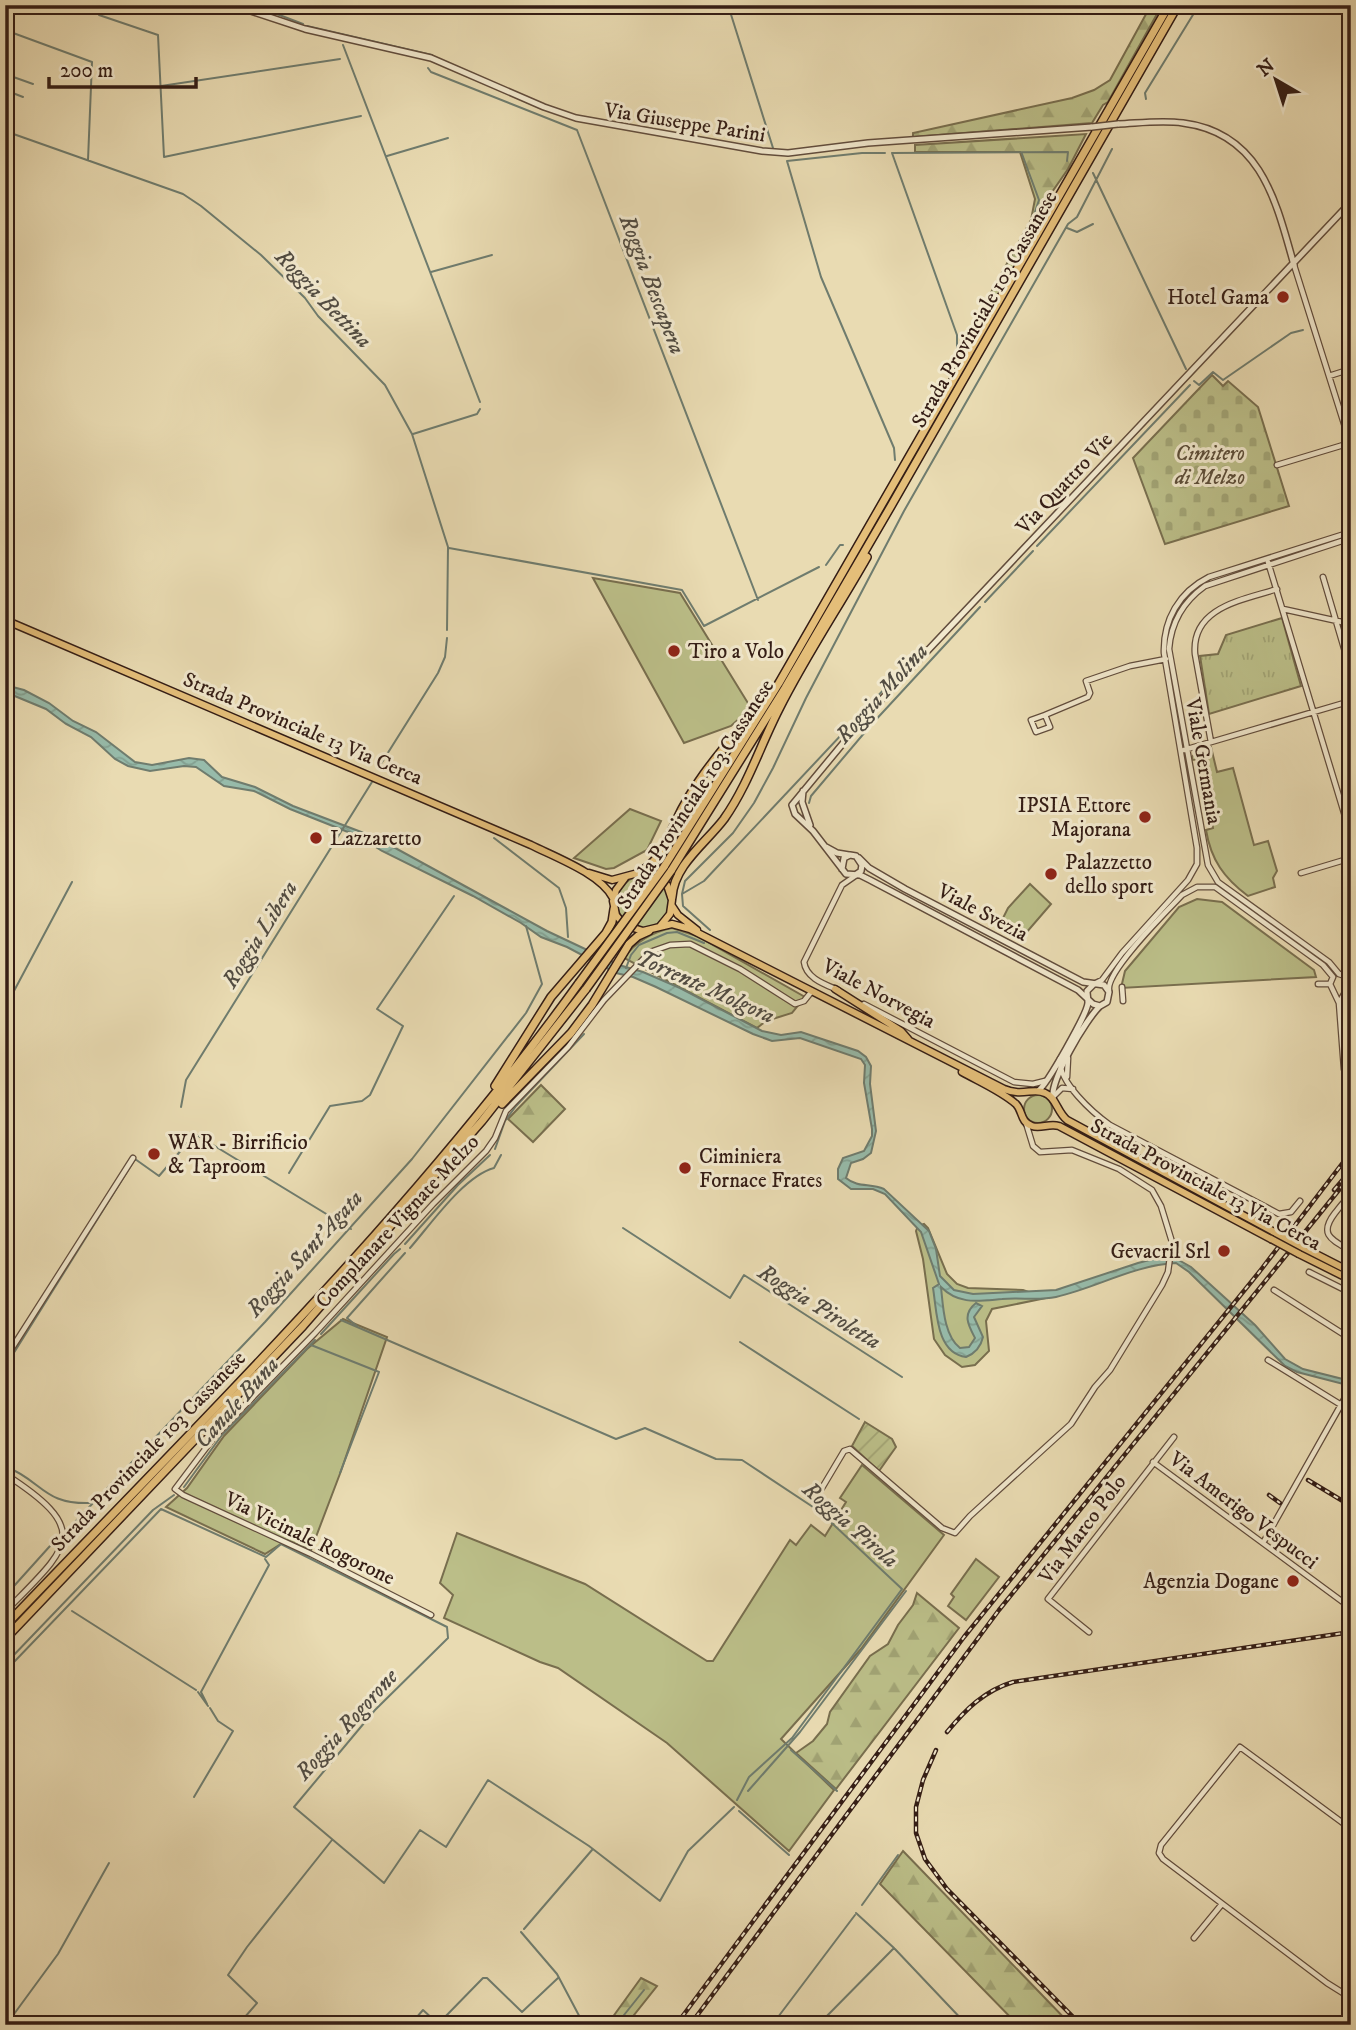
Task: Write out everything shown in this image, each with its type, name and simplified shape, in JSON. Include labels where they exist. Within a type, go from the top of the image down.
[{"type":"highway","name":"Strada Provinciale 103 Cassanese","points":[[5,1626],[337,1276],[417,1185],[494,1095],[668,869],[779,683],[1169,5]]},
{"type":"highway","name":"Strada Provinciale 103 Cassanese","points":[[5,1639],[303,1326],[482,1121],[586,989],[668,869],[785,688],[1178,5]]},
{"type":"highway","points":[[672,902],[675,881],[681,869],[718,827],[736,801],[779,709],[874,544],[891,506]]},
{"type":"highway","points":[[638,873],[656,860],[696,783],[766,696],[833,589]]},
{"type":"highway","points":[[417,1185],[425,1170],[499,1079],[551,997],[610,926],[614,908]]},
{"type":"highway","points":[[429,1184],[520,1084],[570,1034],[592,1005],[629,944],[649,931]]},
{"type":"main road","name":"Strada Provinciale 13 Via Cerca","points":[[5,620],[495,828],[584,872],[612,880],[638,873],[651,873],[663,880],[678,915],[705,935]]},
{"type":"main road","name":"Strada Provinciale 13 Via Cerca","points":[[584,872],[609,891],[613,898]]},
{"type":"main road","points":[[625,878],[613,898],[614,908],[624,925],[636,931],[649,931]]},
{"type":"main road","points":[[659,927],[668,918],[672,902]]},
{"type":"main road","name":"Strada Provinciale 13 Via Cerca","points":[[649,931],[676,924],[705,935],[1010,1091],[1021,1094],[1047,1093],[1067,1120],[1351,1280]]},
{"type":"main road","points":[[835,989],[901,1031],[913,1043]]},
{"type":"main road","name":"Strada Provinciale 13 Via Cerca","points":[[913,1043],[996,1091],[1020,1110],[1026,1123],[1034,1127],[1052,1124],[1061,1126],[1273,1236],[1351,1272]]},
{"type":"main road","points":[[1020,1110],[1023,1098],[1034,1092]]},
{"type":"main road","points":[[1044,1126],[1053,1118],[1054,1103]]},
{"type":"street","name":"Via Giuseppe Parini","points":[[233,5],[300,27],[431,58],[576,118],[762,151],[788,153],[867,143],[1151,122],[1177,122],[1205,127],[1223,135],[1242,150],[1258,168],[1280,215],[1294,265]]},
{"type":"street","name":"Via Quattro Vie","points":[[804,789],[864,718],[1351,202]]},
{"type":"street","points":[[1277,465],[1350,444],[1294,265]]},
{"type":"street","points":[[1329,376],[1351,369]]},
{"type":"street","name":"Viale Germania","points":[[1268,562],[1351,532]]},
{"type":"street","name":"Viale Germania","points":[[1211,871],[1205,857],[1186,750],[1163,645],[1166,627],[1182,597],[1209,577],[1351,538]]},
{"type":"street","points":[[1268,562],[1351,836]]},
{"type":"street","points":[[1322,577],[1351,672]]},
{"type":"street","points":[[1211,742],[1195,651],[1200,628],[1208,616],[1221,607],[1277,589]]},
{"type":"street","points":[[1283,609],[1351,624]]},
{"type":"street","points":[[1045,715],[1050,727],[1036,732],[1031,720],[1089,696],[1086,681],[1125,668],[1167,659]]},
{"type":"street","name":"Viale Germania","points":[[1167,659],[1197,848],[1198,860],[1195,868]]},
{"type":"street","points":[[1180,752],[1351,701]]},
{"type":"street","points":[[804,789],[802,802],[813,831]]},
{"type":"street","points":[[804,789],[792,807],[843,872]]},
{"type":"street","name":"Viale Svezia","points":[[823,845],[838,854],[859,858],[877,873],[939,907],[1086,983],[1096,984]]},
{"type":"street","points":[[843,872],[842,861],[851,855]]},
{"type":"street","points":[[855,875],[862,869],[859,858]]},
{"type":"street","points":[[1301,873],[1351,858]]},
{"type":"street","points":[[1034,1092],[1042,1088],[1051,1076],[1088,1006],[1088,989],[1102,980],[1122,953],[1187,882],[1195,868],[1202,865],[1211,871],[1218,882],[1350,980],[1339,1003]]},
{"type":"street","points":[[1054,1103],[1054,1086],[1061,1070],[1090,1016],[1108,999],[1109,981],[1129,953],[1182,895],[1212,880],[1211,871]]},
{"type":"street","name":"Viale Svezia","points":[[843,872],[849,876],[855,875],[870,880],[1001,948],[1078,990],[1087,998]]},
{"type":"street","points":[[1191,874],[1193,882],[1215,887],[1232,897],[1323,965],[1333,977]]},
{"type":"street","name":"Viale Norvegia","points":[[855,875],[842,885],[804,959],[807,973],[1014,1082],[1040,1083],[1051,1076]]},
{"type":"street","name":"Complanare Vignate Melzo","points":[[174,1489],[218,1433],[486,1151],[495,1138],[506,1111],[568,1046],[604,1000],[656,948],[687,943],[740,969],[795,1004],[803,1002],[812,991]]},
{"type":"street","points":[[1333,977],[1351,972]]},
{"type":"street","points":[[1333,977],[1331,986],[1339,1003],[1344,1069],[1351,1089]]},
{"type":"street","points":[[1096,984],[1104,985],[1109,991]]},
{"type":"street","points":[[1318,984],[1331,986],[1339,992],[1346,990]]},
{"type":"street","points":[[1122,987],[1123,1001]]},
{"type":"street","points":[[1087,998],[1092,1004],[1100,1006]]},
{"type":"street","points":[[1068,1081],[1066,1068],[1069,1056]]},
{"type":"street","points":[[1060,1058],[1061,1070],[1075,1091],[1093,1112],[1113,1127],[1279,1214],[1290,1212],[1300,1201]]},
{"type":"street","points":[[1054,1103],[1056,1093],[1063,1088],[1075,1091]]},
{"type":"street","points":[[819,1493],[843,1452],[850,1449],[942,1528],[955,1533],[970,1516],[1071,1424],[1095,1387],[1110,1370],[1162,1284],[1172,1251],[1170,1231],[1157,1197],[1145,1185],[1110,1165],[1072,1150],[1040,1152],[1033,1146],[1026,1123]]},
{"type":"street","points":[[1032,1140],[1044,1126]]},
{"type":"street","points":[[5,1359],[132,1157]]},
{"type":"street","points":[[1351,1197],[1345,1200],[1326,1228],[1329,1237],[1351,1251]]},
{"type":"street","points":[[1309,1272],[1351,1293]]},
{"type":"street","points":[[1274,1290],[1351,1339]]},
{"type":"street","points":[[1268,1360],[1351,1411]]},
{"type":"street","points":[[1263,1544],[1350,1388]]},
{"type":"street","name":"Via Marco Polo","points":[[1089,1632],[1048,1600],[1174,1437]]},
{"type":"street","name":"Via Amerigo Vespucci","points":[[1153,1462],[1351,1608]]},
{"type":"street","points":[[5,1474],[29,1489],[52,1509],[62,1525],[63,1537],[55,1558],[5,1612]]},
{"type":"street","name":"Via Vicinale Rogorone","points":[[174,1489],[312,1554],[431,1615]]},
{"type":"street","points":[[1349,1998],[1163,1859],[1159,1851],[1240,1747],[1351,1829]]},
{"type":"street","points":[[1194,1937],[1222,1904]]},
{"type":"green space","points":[[1151,5],[1162,5],[1108,102],[1103,105],[1092,123],[913,137],[913,133],[1072,98],[1094,90],[1110,80]]},
{"type":"green space","points":[[1086,134],[1068,169],[1050,195],[1045,211],[968,349],[962,345],[1031,220],[1035,199],[1020,152],[915,152],[915,145]]},
{"type":"green space","name":"Cimitero di Melzo","points":[[1212,375],[1223,386],[1228,381],[1258,407],[1289,506],[1165,544],[1133,458]]},
{"type":"green space","name":"Tiro a Volo","points":[[593,578],[680,593],[751,708],[731,726],[684,743]]},
{"type":"green space","points":[[1282,618],[1301,686],[1209,714],[1200,656],[1218,654],[1226,635]]},
{"type":"green space","points":[[1211,747],[1217,772],[1233,768],[1254,845],[1268,841],[1277,871],[1273,878],[1275,887],[1248,896],[1225,875],[1215,859],[1206,830],[1213,828],[1201,759],[1192,760],[1196,752]]},
{"type":"green space","points":[[630,809],[661,821],[647,850],[614,868],[606,869],[574,858]]},
{"type":"green space","points":[[643,876],[662,883],[669,902],[662,921],[643,928],[624,921],[617,902],[624,883]]},
{"type":"green space","points":[[1030,884],[1051,904],[1020,940],[998,928],[1008,908]]},
{"type":"green space","points":[[1197,899],[1222,902],[1314,970],[1316,977],[1121,988],[1125,971],[1179,907]]},
{"type":"green space","points":[[672,928],[697,936],[805,997],[792,1013],[766,1021],[757,1028],[624,958],[645,938]]},
{"type":"green space","points":[[541,1085],[565,1109],[533,1142],[508,1119]]},
{"type":"green space","points":[[1038,1095],[1048,1099],[1052,1109],[1048,1119],[1038,1123],[1028,1119],[1024,1109],[1028,1099]]},
{"type":"green space","points":[[924,1224],[947,1274],[957,1284],[968,1288],[1023,1290],[1046,1298],[992,1309],[986,1321],[989,1351],[975,1365],[962,1367],[945,1355],[934,1339],[923,1259],[916,1231],[918,1226]]},
{"type":"green space","points":[[343,1319],[387,1337],[311,1550],[287,1540],[265,1554],[166,1507],[187,1488],[224,1436],[307,1349]]},
{"type":"green space","points":[[865,1422],[892,1439],[896,1447],[879,1471],[852,1446]]},
{"type":"green space","points":[[862,1465],[944,1535],[861,1649],[781,1739],[834,1790],[789,1851],[667,1743],[558,1668],[444,1618],[453,1595],[440,1583],[457,1533],[585,1584],[707,1661],[713,1661],[790,1540],[796,1545],[811,1525],[825,1536],[846,1502],[840,1498]]},
{"type":"green space","points":[[976,1559],[999,1577],[966,1620],[948,1606],[954,1597],[951,1594]]},
{"type":"green space","points":[[917,1593],[959,1628],[836,1789],[796,1753],[813,1741],[827,1724],[830,1712],[870,1656],[888,1644],[913,1605]]},
{"type":"green space","points":[[903,1851],[1071,2025],[1018,2025],[880,1884]]},
{"type":"green space","points":[[641,1978],[657,1986],[626,2025],[607,2025]]},
{"type":"water","name":"Torrente Molgora","points":[[5,685],[24,690],[49,703],[73,721],[96,732],[135,762],[152,765],[189,758],[204,760],[222,777],[255,787],[293,806],[377,838],[547,931],[619,965],[680,988],[762,1031],[781,1035],[801,1032],[858,1051],[866,1057],[871,1066],[870,1084],[876,1131],[871,1153],[851,1163],[846,1178],[855,1183],[884,1189],[929,1231],[936,1249],[940,1276],[954,1290],[973,1294],[1056,1290],[1138,1263],[1157,1258],[1175,1258],[1191,1267],[1255,1325],[1285,1359],[1303,1369],[1351,1381],[1351,1386],[1297,1372],[1285,1366],[1189,1272],[1176,1263],[1130,1272],[1049,1298],[969,1300],[955,1297],[941,1287],[947,1328],[960,1348],[969,1347],[975,1338],[969,1324],[969,1311],[976,1303],[982,1306],[974,1317],[983,1337],[979,1346],[966,1357],[956,1354],[943,1340],[940,1330],[933,1288],[939,1284],[921,1232],[885,1194],[873,1189],[851,1189],[838,1179],[838,1169],[843,1158],[864,1151],[872,1136],[864,1083],[865,1065],[861,1059],[800,1038],[772,1041],[753,1034],[656,987],[616,973],[567,947],[541,937],[473,896],[382,851],[358,836],[290,809],[254,791],[224,786],[196,767],[150,771],[128,766],[115,759],[91,737],[66,724],[46,709],[5,692]]},
{"type":"waterway","points":[[728,5],[773,148]]},
{"type":"waterway","points":[[1146,99],[1145,93],[1199,5]]},
{"type":"waterway","name":"Roggia Bescapera","points":[[261,8],[303,24]]},
{"type":"waterway","points":[[99,15],[158,35],[164,157],[361,116]]},
{"type":"waterway","name":"Roggia Bescapera","points":[[307,26],[432,55]]},
{"type":"waterway","points":[[5,30],[92,62],[88,160]]},
{"type":"waterway","points":[[343,45],[480,402]]},
{"type":"waterway","points":[[161,86],[340,59]]},
{"type":"waterway","name":"Roggia Bescapera","points":[[428,68],[431,72],[577,130],[758,600]]},
{"type":"waterway","points":[[5,74],[33,84]]},
{"type":"waterway","points":[[5,90],[23,97]]},
{"type":"waterway","name":"Roggia Bettina","points":[[5,131],[183,194],[201,206],[261,255],[305,298],[318,316],[385,385],[412,434],[448,547],[447,630]]},
{"type":"waterway","points":[[387,156],[448,138]]},
{"type":"waterway","points":[[682,894],[685,881],[733,833],[754,803],[904,511],[1068,224],[1077,217],[1112,149]]},
{"type":"waterway","points":[[892,153],[1068,152],[1067,161]]},
{"type":"waterway","points":[[885,153],[787,161],[821,277],[894,448],[895,460]]},
{"type":"waterway","points":[[892,153],[957,335],[957,351]]},
{"type":"waterway","points":[[1022,154],[1039,200],[1035,212]]},
{"type":"waterway","points":[[1093,173],[1186,369]]},
{"type":"waterway","points":[[1067,228],[1077,232],[1093,224]]},
{"type":"waterway","points":[[431,272],[492,255]]},
{"type":"waterway","name":"Roggia Molina","points":[[1194,381],[1199,385],[1213,372],[1223,380],[1291,333],[1303,330]]},
{"type":"waterway","name":"Roggia Molina","points":[[1037,546],[1190,385]]},
{"type":"waterway","points":[[413,434],[477,414],[480,409]]},
{"type":"waterway","points":[[826,565],[840,545],[843,545]]},
{"type":"waterway","points":[[449,548],[682,590],[704,626],[819,567]]},
{"type":"waterway","name":"Roggia Molina","points":[[985,602],[1033,551]]},
{"type":"waterway","name":"Roggia Molina","points":[[809,803],[811,796],[871,725],[980,607]]},
{"type":"waterway","points":[[379,767],[438,673],[445,657],[447,638]]},
{"type":"waterway","points":[[710,930],[683,906],[682,894],[704,881],[920,651]]},
{"type":"waterway","name":"Roggia Libera","points":[[181,1107],[186,1080],[372,782]]},
{"type":"waterway","points":[[494,838],[559,888],[566,908],[568,937]]},
{"type":"waterway","name":"Roggia Pirola","points":[[6,1006],[72,882]]},
{"type":"waterway","points":[[289,1173],[330,1106],[362,1101],[370,1095],[403,1026],[377,1009],[454,896]]},
{"type":"waterway","name":"Roggia Sant'Agata","points":[[75,1522],[265,1322],[412,1159],[526,1013],[542,984],[526,926]]},
{"type":"waterway","points":[[626,968],[639,945],[667,933],[677,932],[704,943]]},
{"type":"waterway","name":"Canale Buna","points":[[495,1149],[505,1121],[516,1106],[584,1034]]},
{"type":"waterway","points":[[5,1367],[135,1159],[159,1176],[195,1134],[351,1229]]},
{"type":"waterway","name":"Canale Buna","points":[[405,1244],[458,1185],[490,1155]]},
{"type":"waterway","points":[[410,1248],[460,1190],[471,1180],[494,1168],[501,1155]]},
{"type":"waterway","name":"Roggia Piroletta","points":[[623,1228],[730,1298],[744,1275],[902,1377]]},
{"type":"waterway","name":"Canale Buna","points":[[321,1334],[400,1249]]},
{"type":"waterway","points":[[357,1326],[347,1318],[405,1253]]},
{"type":"waterway","name":"Roggia Pirola","points":[[341,1320],[616,1439],[645,1428],[716,1459],[742,1460],[819,1511],[902,1589],[792,1738],[749,1777],[737,1800]]},
{"type":"waterway","name":"Canale Buna","points":[[184,1487],[222,1435],[315,1340]]},
{"type":"waterway","points":[[740,1342],[859,1419]]},
{"type":"waterway","points":[[311,1345],[379,1372],[340,1473]]},
{"type":"waterway","name":"Roggia Sant'Agata","points":[[5,1466],[53,1496],[76,1503],[92,1503]]},
{"type":"waterway","points":[[10,1659],[153,1510],[174,1495]]},
{"type":"waterway","name":"Roggia Rogorone","points":[[14,1662],[161,1509],[266,1557],[281,1544],[447,1627],[448,1638],[375,1710],[294,1807],[384,1883],[420,1830],[446,1847],[488,1780],[589,1846],[660,1901],[688,1851],[734,1807]]},
{"type":"waterway","points":[[5,1596],[58,1540]]},
{"type":"waterway","points":[[207,1704],[201,1692],[269,1565],[265,1559]]},
{"type":"waterway","name":"Roggia Pirola","points":[[748,1791],[800,1732],[906,1591]]},
{"type":"waterway","points":[[72,1611],[196,1690]]},
{"type":"waterway","name":"Roggia Rogorone","points":[[5,1671],[8,1668]]},
{"type":"waterway","points":[[198,1692],[208,1706]]},
{"type":"waterway","points":[[194,1797],[233,1731],[218,1721],[210,1708]]},
{"type":"waterway","points":[[791,1750],[837,1791]]},
{"type":"waterway","name":"Roggia Rogorone","points":[[739,1811],[789,1855]]},
{"type":"waterway","points":[[238,2025],[257,2003],[228,1975],[332,1840]]},
{"type":"waterway","points":[[524,1929],[592,1850]]},
{"type":"waterway","points":[[862,1905],[898,1855]]},
{"type":"waterway","points":[[6,2025],[58,1954],[109,1863]]},
{"type":"waterway","name":"Roggia Rogorone","points":[[856,1913],[894,1948],[967,2025]]},
{"type":"waterway","points":[[772,2025],[855,1915]]},
{"type":"waterway","points":[[521,1932],[557,1974],[584,2025]]},
{"type":"waterway","points":[[818,2025],[894,1948]]},
{"type":"waterway","points":[[410,2025],[423,2010],[434,2020],[442,2020],[483,1978],[487,1978],[522,2012],[558,1978]]},
{"type":"waterway","points":[[616,2025],[644,1990]]},
{"type":"railway","points":[[676,2025],[964,1637],[1260,1271],[1351,1152]]},
{"type":"railway","points":[[1334,1190],[1351,1170]]},
{"type":"railway","points":[[690,2025],[999,1610],[1343,1185]]},
{"type":"railway","points":[[1308,1480],[1351,1506]]},
{"type":"railway","points":[[1269,1495],[1280,1503]]},
{"type":"railway","points":[[947,1732],[976,1702],[993,1690],[1013,1682],[1351,1632]]},
{"type":"railway","points":[[936,1750],[923,1780],[916,1807],[916,1833],[925,1859],[947,1889],[1081,2025]]},
{"type":"place","name":"Hotel Gama","points":[[1283,297]]},
{"type":"place","name":"Tiro a Volo","points":[[674,651]]},
{"type":"place","name":"IPSIA Ettore Majorana","points":[[1145,817]]},
{"type":"place","name":"Lazzaretto","points":[[316,838]]},
{"type":"place","name":"Palazzetto dello sport","points":[[1051,874]]},
{"type":"place","name":"WAR - Birrificio & Taproom","points":[[154,1154]]},
{"type":"place","name":"Ciminiera Fornace Frates","points":[[685,1168]]},
{"type":"place","name":"Gevacril Srl","points":[[1224,1251]]},
{"type":"place","name":"Agenzia Dogane","points":[[1293,1581]]}]
